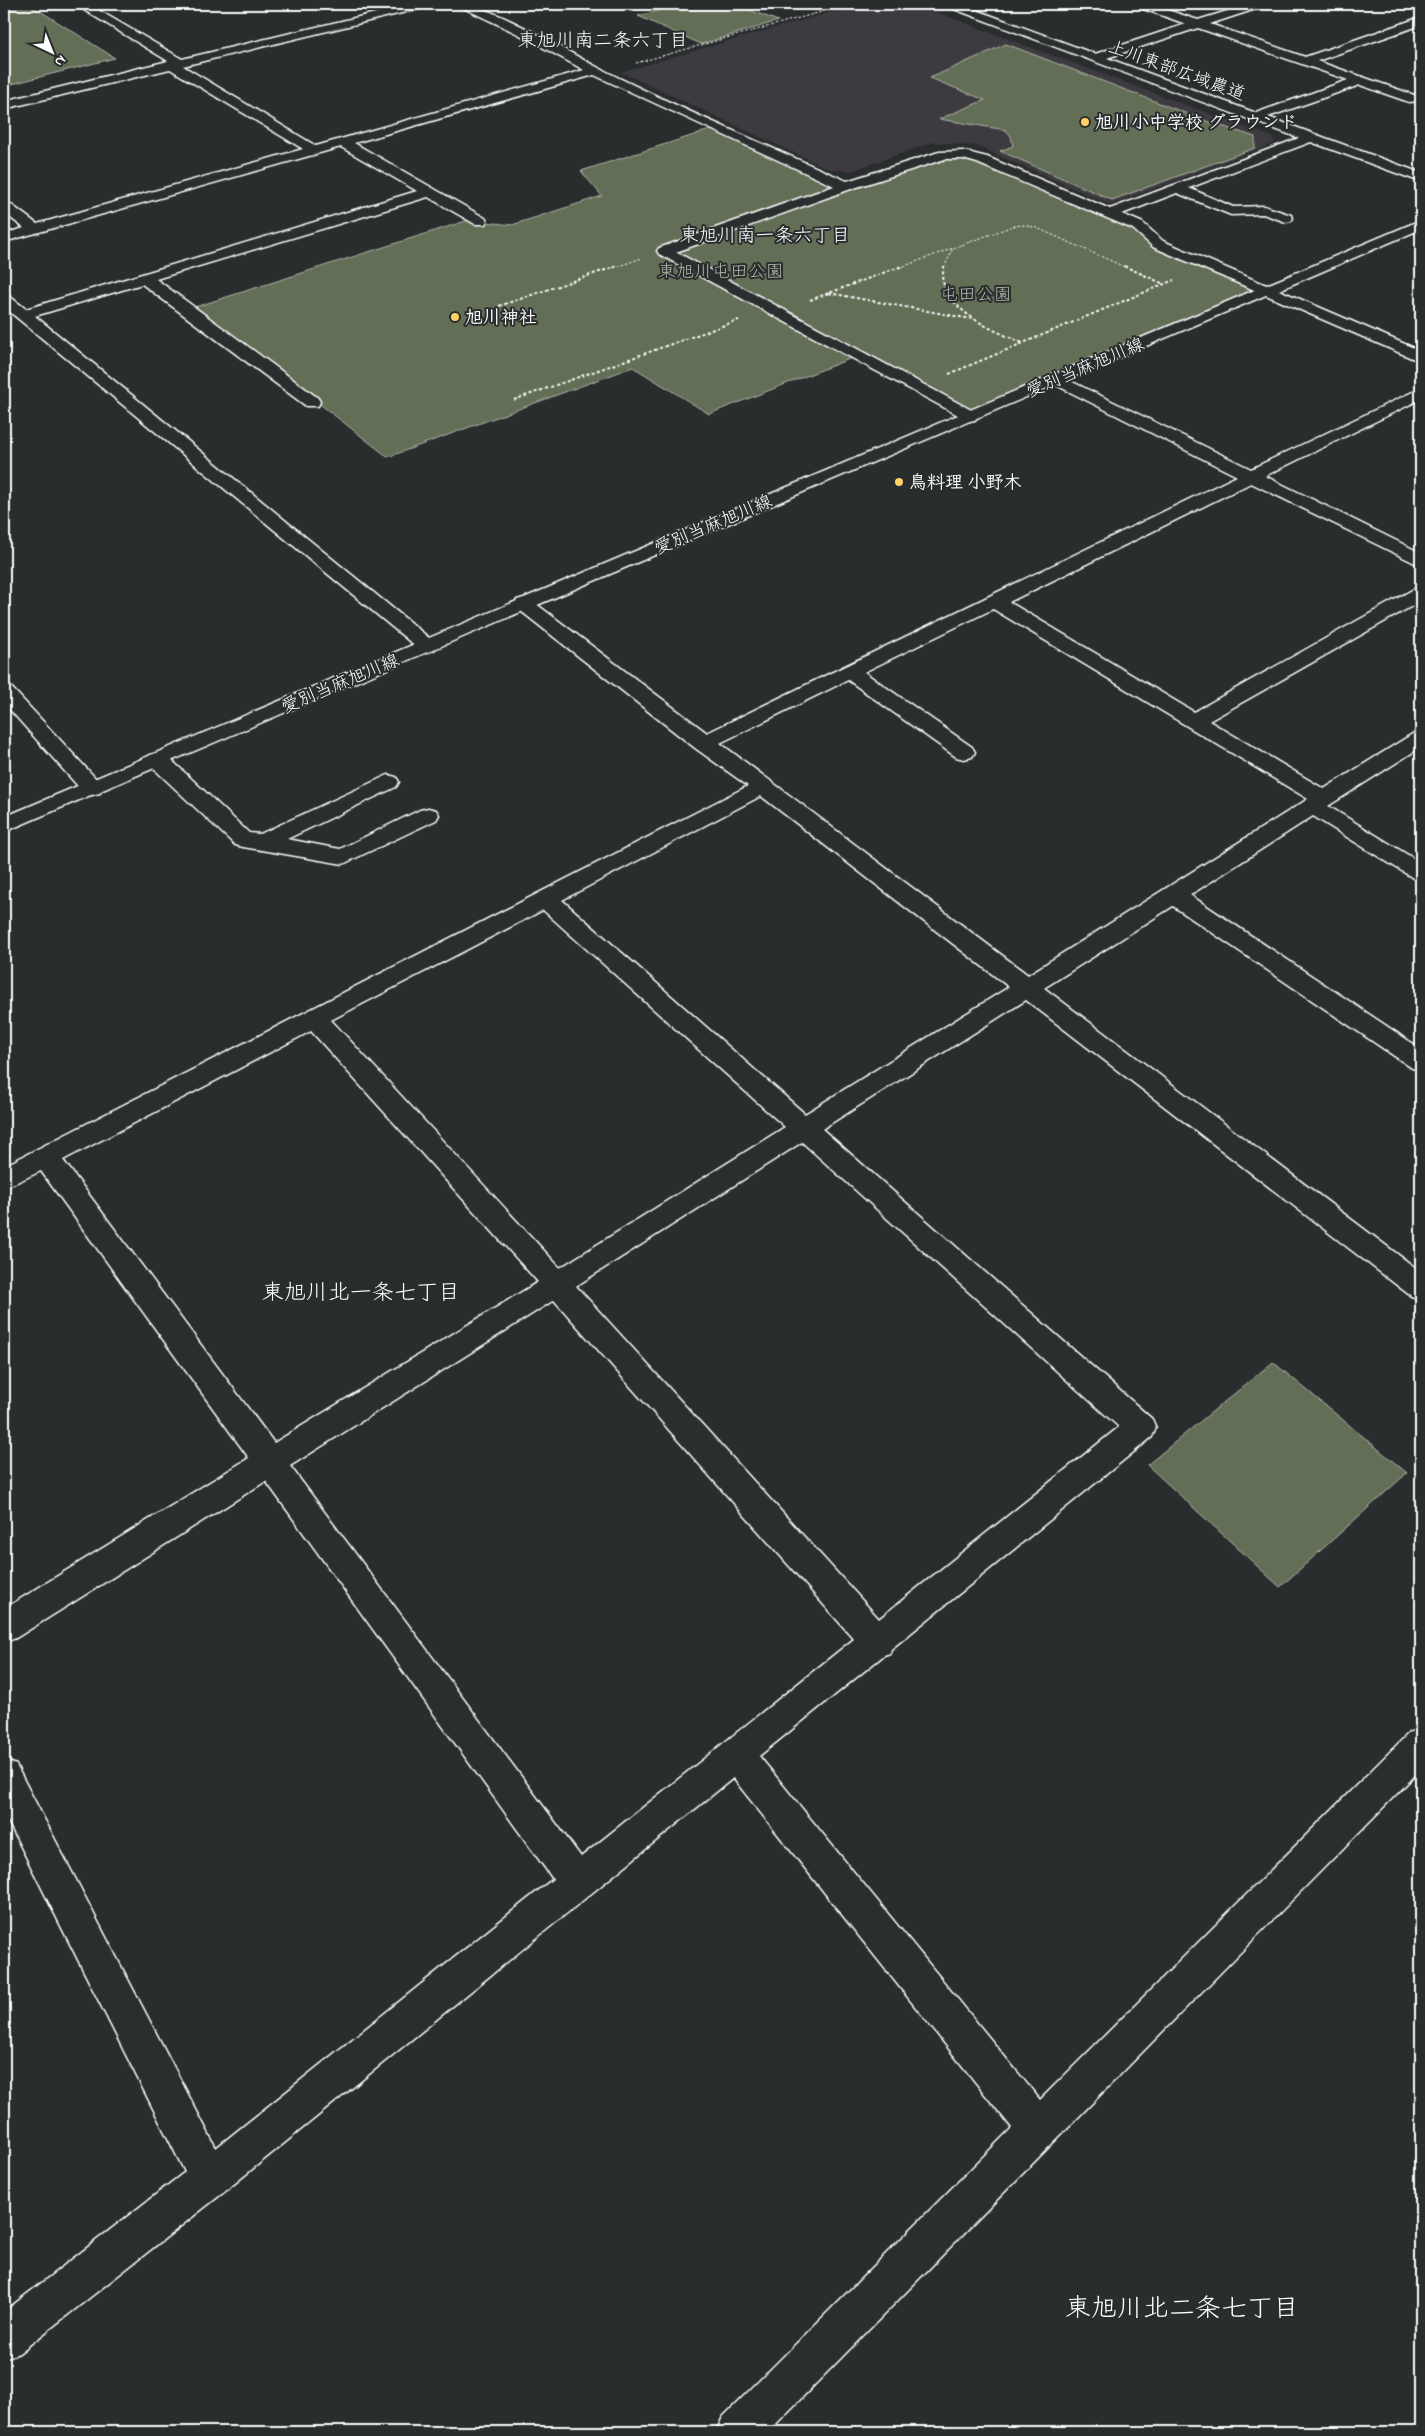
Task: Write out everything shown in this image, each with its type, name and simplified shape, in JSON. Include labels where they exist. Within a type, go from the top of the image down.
[{"type":"street","points":[[80,4],[314,150]]},
{"type":"street","points":[[4,105],[427,4]]},
{"type":"street","points":[[460,4],[522,31],[595,71],[846,186]]},
{"type":"street","name":"上川東部広域農道","points":[[950,4],[1421,178]]},
{"type":"street","points":[[1139,4],[1414,99],[1421,96]]},
{"type":"street","points":[[1094,58],[1261,4]]},
{"type":"street","points":[[1306,62],[1421,21]]},
{"type":"street","points":[[4,238],[595,71]]},
{"type":"street","points":[[1256,118],[1360,80]]},
{"type":"street","points":[[1109,214],[1310,138]]},
{"type":"street","points":[[342,142],[480,221]]},
{"type":"street","points":[[664,251],[846,186],[944,155],[963,155],[982,160],[1138,226],[1158,244],[1421,356]]},
{"type":"street","points":[[1176,188],[1231,211],[1264,210],[1286,218]]},
{"type":"street","points":[[22,315],[429,192]]},
{"type":"street","points":[[4,206],[34,229]]},
{"type":"street","name":"愛別当麻旭川線","points":[[4,825],[1421,224]]},
{"type":"street","points":[[664,251],[969,416]]},
{"type":"street","points":[[144,278],[312,402]]},
{"type":"street","points":[[4,300],[427,646]]},
{"type":"street","points":[[1056,379],[1421,560]]},
{"type":"street","points":[[703,743],[1421,393]]},
{"type":"street","points":[[1194,722],[1421,593]]},
{"type":"street","points":[[994,601],[1194,722],[1421,873]]},
{"type":"street","points":[[524,604],[703,743],[1027,987],[1421,1288]]},
{"type":"street","points":[[849,671],[964,752]]},
{"type":"street","points":[[4,691],[92,788]]},
{"type":"street","points":[[4,1627],[557,1284],[1421,738]]},
{"type":"street","points":[[158,760],[243,840],[343,857],[428,815]]},
{"type":"street","points":[[263,842],[388,782]]},
{"type":"street","points":[[4,1178],[762,787]]},
{"type":"street","points":[[1172,894],[1421,1061]]},
{"type":"street","points":[[4,2338],[210,2178],[577,1881],[737,1756],[1141,1428],[546,898]]},
{"type":"street","points":[[314,1018],[557,1284],[878,1642]]},
{"type":"street","points":[[45,1156],[577,1881]]},
{"type":"street","points":[[738,2432],[1421,1745]]},
{"type":"street","points":[[737,1756],[1039,2130]]},
{"type":"street","points":[[4,1777],[210,2178]]},
{"type":"path","points":[[632,64],[850,4]]},
{"type":"path","points":[[805,304],[811,299],[827,293],[1013,226],[1024,224],[1164,284]]},
{"type":"path","points":[[954,247],[945,262],[942,281],[958,307],[970,319]]},
{"type":"path","points":[[499,306],[664,251]]},
{"type":"path","points":[[917,388],[1207,266]]},
{"type":"path","points":[[827,293],[970,319],[1023,343]]},
{"type":"path","points":[[514,400],[770,308]]},
{"type":"shaded area","points":[[860,4],[914,4],[1272,137],[1275,143],[1111,205],[977,146],[933,142],[851,171],[829,169],[621,72]]},
{"type":"green space","points":[[29,4],[115,58],[4,86],[4,10]]},
{"type":"green space","points":[[684,4],[734,4],[778,21],[701,44],[638,16]]},
{"type":"green space","name":"旭川小中学校 グラウンド","points":[[1006,44],[1206,121],[1255,137],[1255,148],[1112,200],[1000,151],[1013,146],[1011,136],[1006,130],[939,119],[985,100],[930,78]]},
{"type":"green space","name":"東旭川屯田公園","points":[[716,128],[846,186],[944,155],[963,155],[1138,226],[1158,244],[1266,290],[969,416],[857,356],[709,414],[633,367],[388,457],[195,307],[469,220],[512,225],[602,196],[581,171]]},
{"type":"green space","points":[[1273,1362],[1407,1473],[1280,1587],[1147,1465]]},
{"type":"place","name":"旭川小中学校 グラウンド","points":[[1085,122]]},
{"type":"place","name":"旭川神社","points":[[455,317]]},
{"type":"place","name":"鳥料理 小野木","points":[[899,482]]},
{"type":"district","name":"東旭川南二条六丁目","points":[[603,39]]},
{"type":"district","name":"東旭川南一条六丁目","points":[[765,234]]},
{"type":"district","name":"東旭川北一条七丁目","points":[[361,1291]]},
{"type":"district","name":"東旭川北二条七丁目","points":[[1182,2307]]},
{"type":"park label","name":"屯田公園","points":[[976,294]]}]
